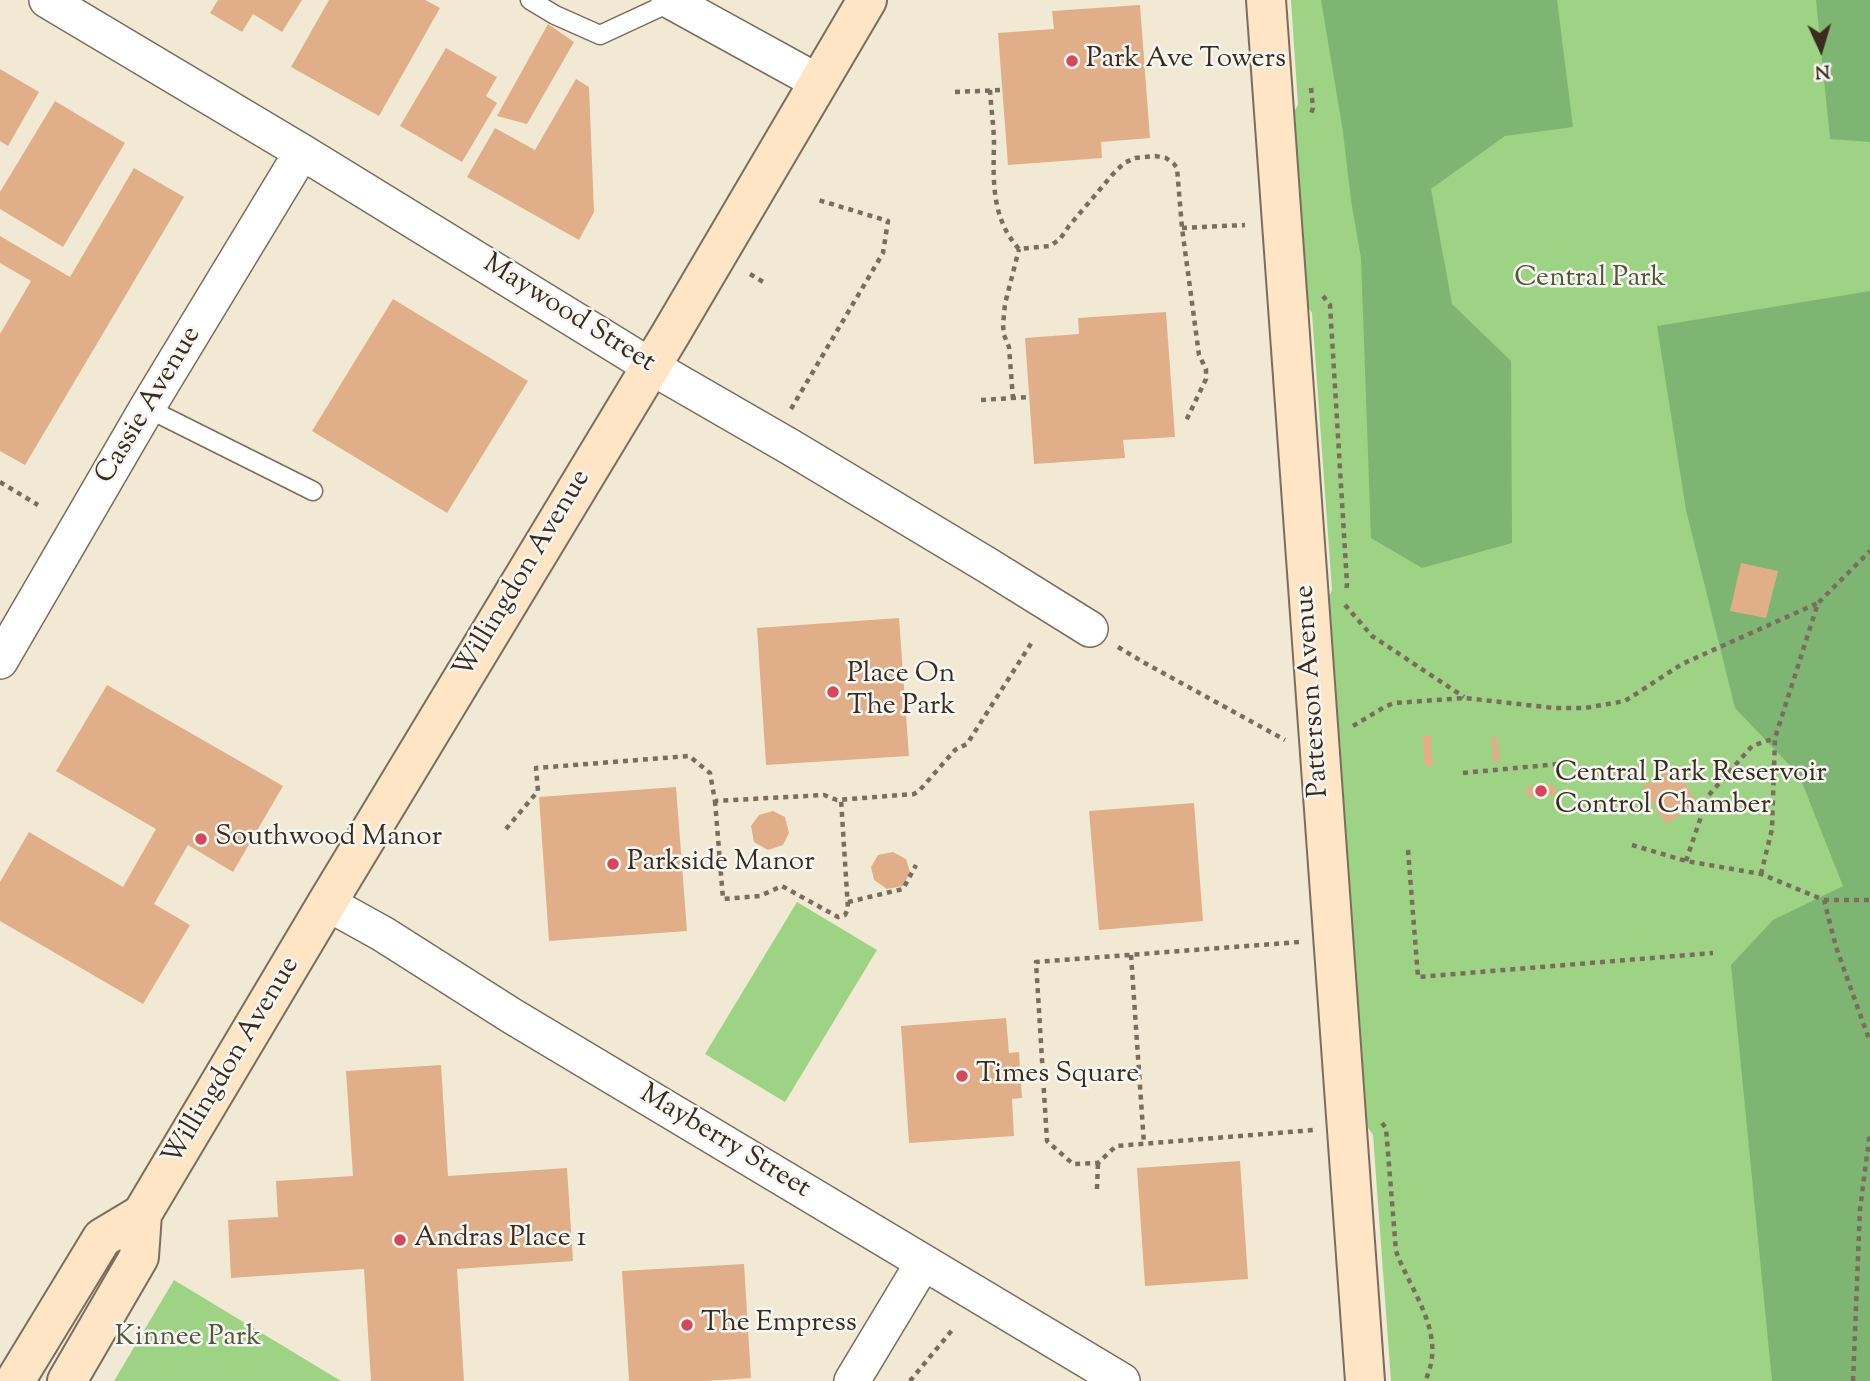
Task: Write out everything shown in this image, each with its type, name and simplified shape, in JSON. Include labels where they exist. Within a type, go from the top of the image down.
[{"type":"main road","name":"Willingdon Avenue","points":[[67,1381],[139,1257],[142,1214],[867,0]]},
{"type":"main road","name":"Patterson Avenue","points":[[1266,0],[1365,1381]]},
{"type":"main road","name":"Willingdon Avenue","points":[[15,1381],[102,1238],[142,1214]]},
{"type":"street","name":"Maywood Street","points":[[47,0],[1090,629]]},
{"type":"street","points":[[670,1],[818,82]]},
{"type":"street","name":"Cassie Avenue","points":[[0,661],[147,408],[302,152]]},
{"type":"street","name":"Mayberry Street","points":[[327,902],[383,934],[512,1016],[1122,1381]]},
{"type":"street","points":[[852,1381],[923,1263]]},
{"type":"lane","points":[[530,0],[555,15],[600,35],[670,1]]},
{"type":"lane","points":[[147,408],[313,491]]},
{"type":"path","points":[[990,90],[996,202],[1001,224],[1019,249]]},
{"type":"path","points":[[955,92],[1002,90]]},
{"type":"path","points":[[1019,249],[1050,246],[1060,239],[1125,163],[1135,158],[1155,156],[1166,158],[1174,164],[1177,168],[1199,355],[1206,369],[1206,379],[1185,423]]},
{"type":"path","points":[[791,409],[883,253],[888,221],[815,199]]},
{"type":"path","points":[[1182,228],[1245,225]]},
{"type":"path","points":[[1013,399],[1009,347],[1003,325],[1007,294],[1019,249]]},
{"type":"path","points":[[750,274],[765,283]]},
{"type":"path","points":[[981,400],[1029,397]]},
{"type":"path","points":[[0,482],[38,505]]},
{"type":"path","points":[[1345,732],[1395,703],[1465,698],[1554,708],[1585,708],[1625,701],[1682,664],[1818,603],[1870,551]]},
{"type":"path","points":[[1343,602],[1372,636],[1465,698]]},
{"type":"path","points":[[1760,874],[1772,829],[1775,738],[1818,603]]},
{"type":"path","points":[[715,801],[824,795],[837,800],[914,794],[955,750],[967,744],[1032,642]]},
{"type":"path","points":[[1138,660],[1274,734]]},
{"type":"path","points":[[1686,861],[1708,796],[1752,746],[1775,738]]},
{"type":"path","points":[[506,829],[538,791],[536,768],[689,757],[710,773],[723,899],[760,896],[782,886],[838,917],[845,915],[848,909],[841,799]]},
{"type":"path","points":[[1463,773],[1558,764]]},
{"type":"path","points":[[1632,845],[1686,861],[1760,874],[1824,900],[1870,900]]},
{"type":"path","points":[[1408,850],[1418,977],[1713,953]]},
{"type":"path","points":[[848,902],[903,889],[916,865]]},
{"type":"path","points":[[1824,900],[1836,947],[1870,1042]]},
{"type":"path","points":[[1332,939],[1036,962],[1047,1141],[1073,1164],[1098,1163],[1116,1146],[1346,1128]]},
{"type":"path","points":[[1131,955],[1144,1144]]},
{"type":"path","points":[[1853,1381],[1860,1209],[1870,1132]]},
{"type":"path","points":[[1097,1189],[1098,1163]]},
{"type":"path","points":[[910,1381],[953,1329]]},
{"type":"green space","name":"Central Park","points":[[1291,0],[1870,0],[1870,1381],[1391,1381],[1373,1135],[1364,1122],[1326,604],[1332,590],[1312,313],[1303,299],[1289,120],[1298,105]]},
{"type":"green space","points":[[1321,0],[1557,0],[1573,127],[1505,136],[1431,189],[1452,304],[1511,361],[1512,543],[1422,568],[1371,538],[1361,258]]},
{"type":"green space","points":[[1816,0],[1870,0],[1870,142],[1830,139]]},
{"type":"green space","points":[[1870,291],[1870,1381],[1772,1381],[1731,965],[1773,920],[1843,886],[1799,775],[1735,708],[1686,510],[1657,326]]},
{"type":"green space","points":[[797,902],[877,950],[785,1102],[705,1054]]},
{"type":"green space","name":"Kinnee Park","points":[[174,1280],[341,1381],[114,1381]]},
{"type":"building","points":[[218,0],[302,0],[282,32],[253,14],[242,32],[210,13]]},
{"type":"building","points":[[329,0],[425,0],[440,8],[379,116],[291,67]]},
{"type":"building","name":"Park Ave Towers","points":[[1140,5],[1150,138],[1101,142],[1102,158],[1008,165],[998,33],[1054,29],[1052,11]]},
{"type":"building","points":[[548,24],[574,42],[527,124],[497,116]]},
{"type":"building","points":[[446,48],[497,77],[486,96],[497,103],[462,162],[400,126]]},
{"type":"building","points":[[0,69],[39,92],[8,146],[0,141]]},
{"type":"building","points":[[576,79],[589,87],[594,212],[579,240],[467,177],[495,128],[535,150]]},
{"type":"building","points":[[55,101],[125,143],[63,247],[0,209],[0,192]]},
{"type":"building","points":[[134,168],[184,197],[25,465],[0,451],[0,334],[31,281],[0,263],[0,236],[70,277]]},
{"type":"building","points":[[393,299],[528,381],[447,513],[312,431]]},
{"type":"building","points":[[1166,312],[1175,437],[1123,440],[1125,458],[1034,464],[1025,338],[1079,334],[1078,318]]},
{"type":"building","points":[[1741,563],[1778,571],[1766,618],[1730,611]]},
{"type":"building","name":"Place On The Park","points":[[899,618],[909,756],[766,765],[757,628]]},
{"type":"building","name":"Southwood Manor","points":[[107,685],[283,786],[233,872],[188,845],[154,904],[190,925],[143,1004],[0,921],[0,882],[29,832],[123,887],[156,829],[56,771]]},
{"type":"building","points":[[1431,735],[1433,766],[1425,766],[1422,736]]},
{"type":"building","points":[[1492,737],[1498,737],[1499,762],[1493,763]]},
{"type":"building","points":[[1675,767],[1698,804],[1666,824],[1642,787]]},
{"type":"building","name":"Central Park Reservoir Control Chamber","points":[[1555,785],[1556,795],[1527,797],[1526,787]]},
{"type":"building","name":"Parkside Manor","points":[[676,787],[687,931],[549,941],[539,797]]},
{"type":"building","points":[[1194,803],[1203,921],[1099,930],[1089,811]]},
{"type":"building","points":[[773,811],[785,817],[789,833],[783,845],[768,850],[754,842],[751,826],[759,815]]},
{"type":"building","points":[[893,852],[906,859],[910,872],[903,886],[887,889],[874,880],[871,867],[878,855]]},
{"type":"building","name":"Times Square","points":[[1006,1018],[1009,1053],[1019,1052],[1022,1098],[1012,1099],[1014,1136],[909,1143],[901,1026]]},
{"type":"building","name":"Andras Place 1","points":[[441,1065],[448,1176],[567,1168],[573,1261],[457,1269],[464,1381],[371,1381],[364,1269],[231,1278],[228,1220],[278,1217],[276,1181],[353,1176],[346,1071]]},
{"type":"building","name":"Times Square","points":[[1240,1161],[1248,1279],[1145,1286],[1137,1168]]},
{"type":"building","name":"The Empress","points":[[744,1264],[751,1378],[629,1381],[622,1271]]},
{"type":"place","name":"Park Ave Towers","points":[[1072,61]]},
{"type":"place","name":"Place On The Park","points":[[833,692]]},
{"type":"place","name":"Central Park Reservoir Control Chamber","points":[[1541,791]]},
{"type":"place","name":"Southwood Manor","points":[[201,839]]},
{"type":"place","name":"Parkside Manor","points":[[613,864]]},
{"type":"place","name":"Times Square","points":[[962,1076]]},
{"type":"place","name":"Andras Place 1","points":[[400,1240]]},
{"type":"place","name":"The Empress","points":[[687,1325]]}]
